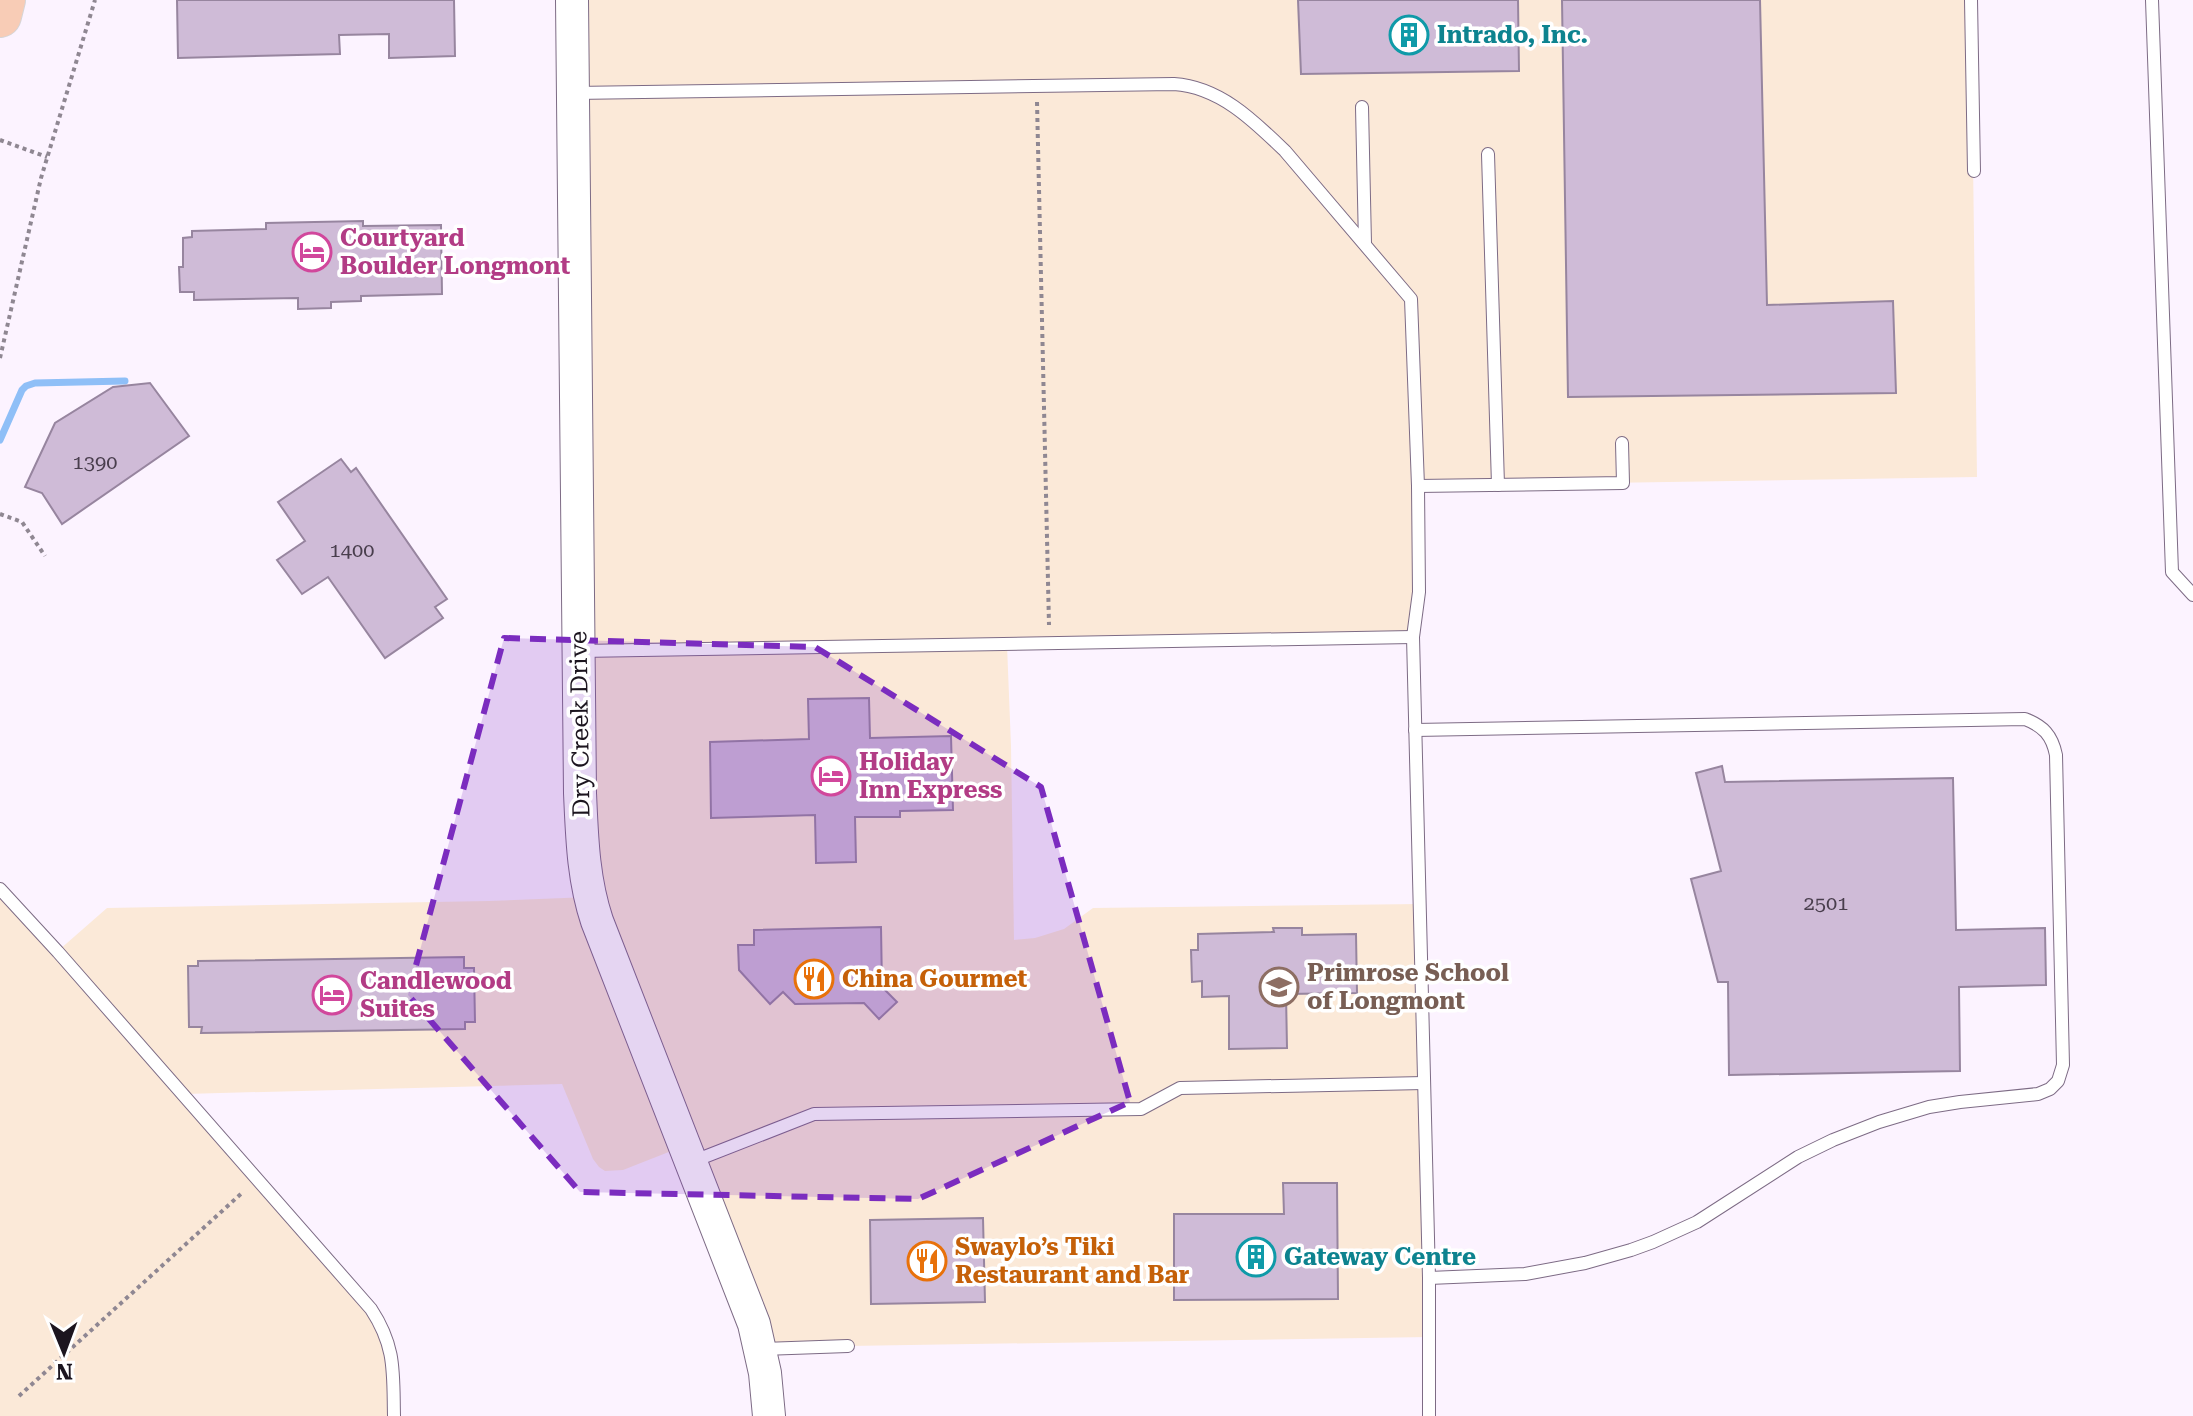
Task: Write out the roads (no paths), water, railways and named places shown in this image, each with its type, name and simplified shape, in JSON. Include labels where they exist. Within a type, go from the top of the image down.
[{"type":"highway","points":[[0,16],[4,0]]},
{"type":"street","name":"Dry Creek Drive","points":[[572,0],[582,848],[590,899],[597,921],[754,1324],[765,1373],[769,1416]]},
{"type":"lane","points":[[1971,0],[1974,171]]},
{"type":"lane","points":[[2152,0],[2172,572],[2193,595]]},
{"type":"lane","points":[[573,93],[1174,84],[1194,87],[1215,95],[1250,118],[1285,151],[1411,299],[1418,486],[1419,592],[1413,637],[1429,1278],[1429,1416]]},
{"type":"lane","points":[[1362,107],[1365,244]]},
{"type":"lane","points":[[1488,154],[1498,485]]},
{"type":"lane","points":[[1418,486],[1623,483],[1622,443]]},
{"type":"lane","points":[[579,651],[1413,637]]},
{"type":"lane","points":[[1415,730],[2025,719],[2041,727],[2051,737],[2056,755],[2063,1065],[2061,1076],[2050,1089],[2033,1096],[1929,1107],[1855,1131],[1798,1157],[1697,1222],[1653,1242],[1608,1257],[1525,1274],[1429,1278]]},
{"type":"lane","points":[[0,889],[360,1296],[382,1326],[389,1344],[393,1363],[394,1416]]},
{"type":"lane","points":[[691,1162],[814,1114],[1141,1109],[1180,1088],[1424,1083]]},
{"type":"lane","points":[[761,1349],[848,1346]]},
{"type":"waterway","points":[[0,440],[26,386],[35,383],[125,381]]},
{"type":"place","name":"Intrado, Inc.","points":[[1409,35]]},
{"type":"place","name":"Courtyard Boulder Longmont","points":[[312,252]]},
{"type":"place","name":"Holiday Inn Express","points":[[831,776]]},
{"type":"place","name":"China Gourmet","points":[[814,979]]},
{"type":"place","name":"Primrose School of Longmont","points":[[1279,987]]},
{"type":"place","name":"Candlewood Suites","points":[[332,995]]},
{"type":"place","name":"Gateway Centre","points":[[1256,1257]]},
{"type":"place","name":"Swaylo’s Tiki Restaurant and Bar","points":[[927,1261]]}]
